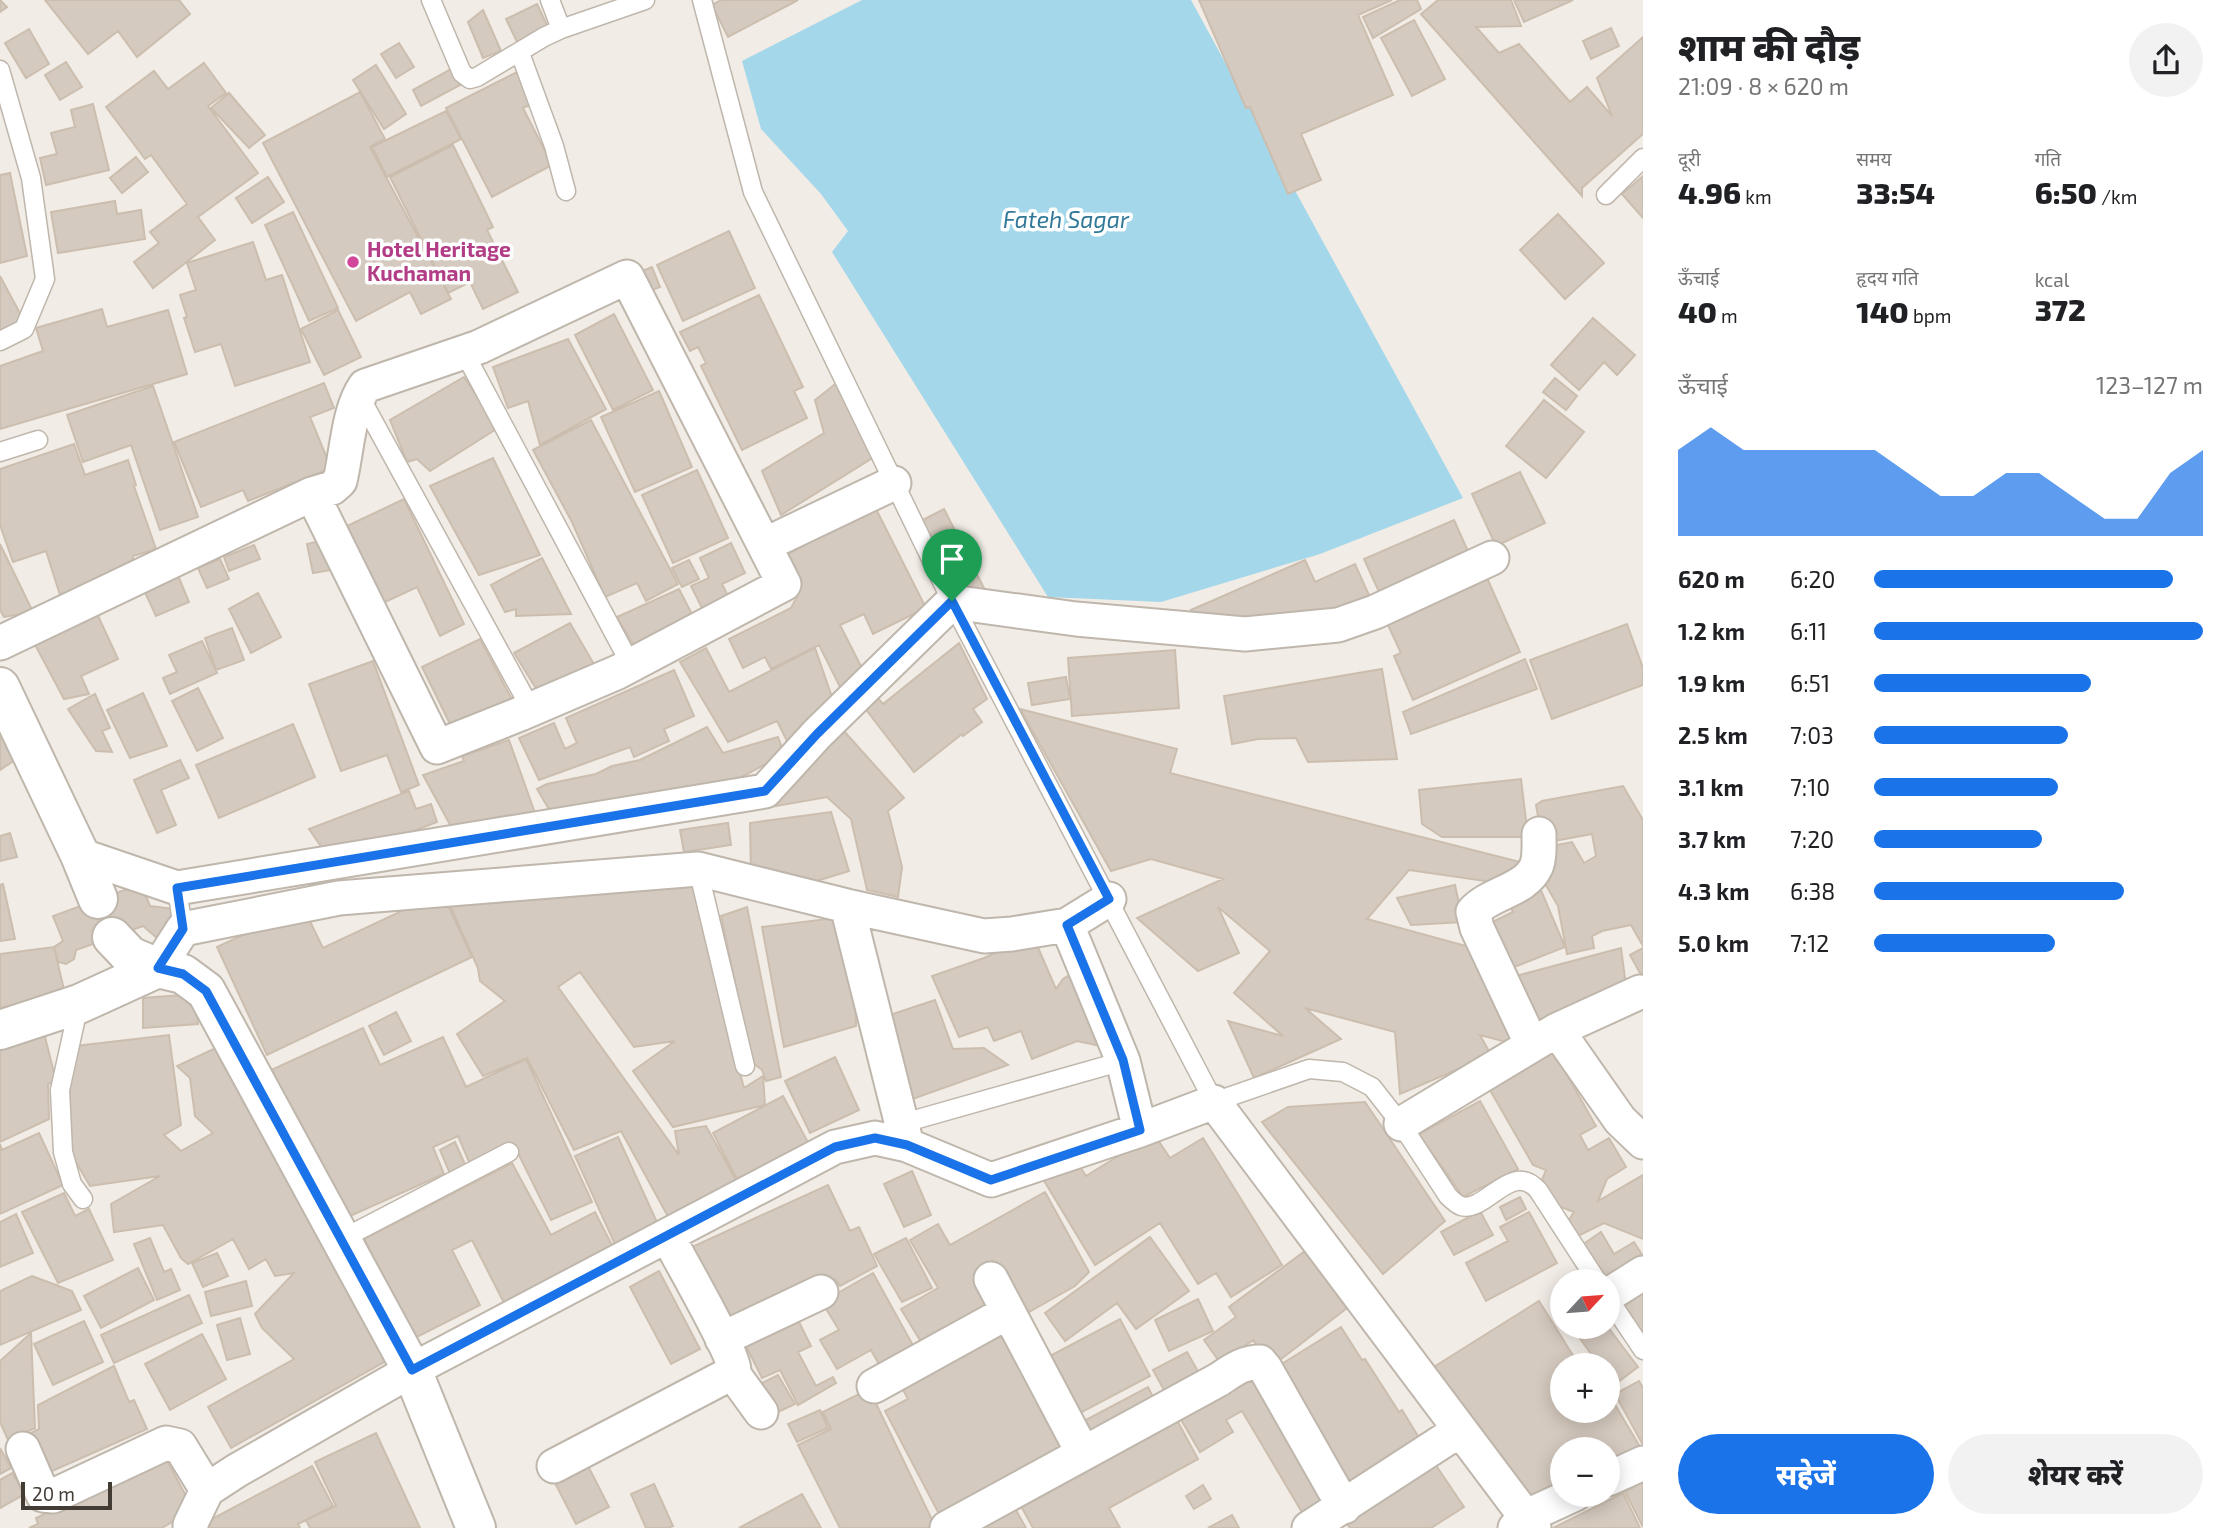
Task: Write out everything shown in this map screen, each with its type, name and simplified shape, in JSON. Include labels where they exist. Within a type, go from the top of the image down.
[{"type":"street","points":[[0,643],[312,494],[331,488],[340,481],[349,432],[359,395],[365,386],[464,352],[627,277],[784,584],[631,666],[437,747],[312,494]]},
{"type":"street","points":[[764,545],[894,483]]},
{"type":"street","points":[[80,855],[177,888],[765,791],[817,734],[952,601],[1076,619],[1245,634],[1338,625],[1375,612],[1493,558]]},
{"type":"street","points":[[0,687],[80,855],[98,899]]},
{"type":"street","points":[[1539,834],[1537,865],[1525,879],[1473,912],[1477,928],[1544,1038],[1643,1142]]},
{"type":"street","points":[[0,1030],[79,1004],[158,968],[183,929],[339,898],[698,869],[984,936],[1067,925],[1109,899]]},
{"type":"street","points":[[847,906],[904,1135]]},
{"type":"street","points":[[1067,925],[1123,1060],[1140,1130]]},
{"type":"street","points":[[112,937],[130,956],[158,968],[183,974],[206,991],[412,1370],[476,1528]]},
{"type":"street","points":[[1401,1124],[1544,1038],[1640,992]]},
{"type":"street","points":[[188,1527],[206,1490],[247,1464],[412,1370],[835,1147],[904,1135],[991,1180],[1214,1102],[1461,1430],[1525,1524],[1553,1507]]},
{"type":"street","points":[[554,1465],[732,1372],[734,1364],[668,1237]]},
{"type":"street","points":[[1620,1288],[1643,1273]]},
{"type":"street","points":[[991,1279],[1083,1452]]},
{"type":"street","points":[[722,1339],[821,1292]]},
{"type":"street","points":[[874,1386],[1008,1312]]},
{"type":"street","points":[[947,1528],[1218,1380],[1241,1364],[1260,1362],[1344,1507]]},
{"type":"street","points":[[732,1372],[761,1412]]},
{"type":"street","points":[[1309,1528],[1461,1430]]},
{"type":"street","points":[[23,1449],[43,1495],[52,1496],[166,1443],[180,1446],[206,1490]]},
{"type":"street","points":[[1620,1474],[1643,1464]]},
{"type":"lane","points":[[431,0],[462,73],[470,79],[561,29],[645,0]]},
{"type":"lane","points":[[550,0],[561,29]]},
{"type":"lane","points":[[702,0],[753,192],[952,601],[1214,1102],[1309,1069],[1343,1072],[1372,1087],[1401,1124],[1448,1196],[1458,1205],[1466,1207],[1476,1203],[1512,1182],[1531,1182],[1589,1269]]},
{"type":"lane","points":[[520,53],[554,146],[566,191]]},
{"type":"lane","points":[[0,69],[31,178],[45,279],[24,329],[0,341]]},
{"type":"lane","points":[[1606,195],[1643,158]]},
{"type":"lane","points":[[464,352],[631,666]]},
{"type":"lane","points":[[359,395],[531,709]]},
{"type":"lane","points":[[0,452],[38,440]]},
{"type":"lane","points":[[698,869],[745,1066]]},
{"type":"lane","points":[[177,888],[183,929]]},
{"type":"lane","points":[[79,1004],[60,1090],[63,1152],[72,1184],[83,1199]]},
{"type":"lane","points":[[904,1135],[1123,1060]]},
{"type":"lane","points":[[342,1239],[509,1152]]},
{"type":"lane","points":[[1620,1315],[1643,1350]]},
{"type":"water","name":"Fateh Sagar","points":[[862,0],[1191,0],[1463,498],[1320,554],[1161,602],[1048,597],[832,252],[848,231],[821,194],[761,129],[742,61]]},
{"type":"building","points":[[0,0],[7,7],[0,12]]},
{"type":"building","points":[[45,0],[179,0],[190,14],[137,57],[118,31],[88,54]]},
{"type":"building","points":[[721,0],[798,0],[728,37],[712,5]]},
{"type":"building","points":[[1199,0],[1392,0],[1358,15],[1393,95],[1301,134],[1321,180],[1288,194],[1250,107],[1246,108]]},
{"type":"building","points":[[1400,0],[1417,0],[1421,9],[1373,38],[1363,17]]},
{"type":"building","points":[[1438,0],[1511,0],[1521,26],[1476,27],[1499,53],[1519,44],[1570,102],[1587,87],[1612,116],[1597,78],[1643,37],[1643,134],[1582,188],[1582,196],[1421,14]]},
{"type":"building","points":[[1514,0],[1573,0],[1524,22]]},
{"type":"building","points":[[537,4],[548,27],[517,42],[506,19]]},
{"type":"building","points":[[483,10],[501,51],[483,58],[468,22]]},
{"type":"building","points":[[1414,20],[1445,79],[1412,96],[1381,38]]},
{"type":"building","points":[[1611,28],[1619,46],[1591,59],[1583,41]]},
{"type":"building","points":[[29,29],[49,64],[26,78],[5,43]]},
{"type":"building","points":[[399,43],[414,67],[396,78],[381,54]]},
{"type":"building","points":[[66,62],[82,87],[60,100],[45,75]]},
{"type":"building","points":[[204,63],[226,93],[208,106],[258,173],[198,217],[215,240],[153,288],[134,262],[159,243],[150,232],[187,204],[151,155],[145,159],[106,107],[154,71],[168,89]]},
{"type":"building","points":[[376,65],[406,114],[384,129],[353,80]]},
{"type":"building","points":[[451,69],[460,85],[421,106],[413,90]]},
{"type":"building","points":[[517,72],[533,103],[523,108],[552,165],[492,197],[446,108]]},
{"type":"building","points":[[360,92],[385,139],[370,147],[451,299],[421,314],[410,292],[356,321],[263,143]]},
{"type":"building","points":[[229,93],[265,135],[249,148],[211,108]]},
{"type":"building","points":[[93,104],[109,170],[46,185],[40,158],[57,154],[51,133],[75,127],[71,110]]},
{"type":"building","points":[[446,111],[461,139],[387,177],[372,147]]},
{"type":"building","points":[[453,145],[493,227],[487,230],[518,292],[483,309],[470,282],[448,293],[390,177]]},
{"type":"building","points":[[136,157],[148,172],[122,193],[110,178]]},
{"type":"building","points":[[10,173],[27,256],[0,263],[0,175]]},
{"type":"building","points":[[1643,176],[1643,218],[1622,194]]},
{"type":"building","points":[[268,177],[284,202],[252,223],[236,198]]},
{"type":"building","points":[[115,201],[117,214],[141,210],[145,239],[58,253],[51,212]]},
{"type":"building","points":[[293,212],[338,308],[309,321],[265,225]]},
{"type":"building","points":[[1558,214],[1604,263],[1565,299],[1520,250]]},
{"type":"building","points":[[729,231],[755,288],[683,321],[657,265]]},
{"type":"building","points":[[253,242],[266,280],[282,275],[310,362],[235,386],[221,344],[195,352],[180,295],[196,290],[187,263]]},
{"type":"building","points":[[652,267],[660,287],[645,293],[637,273]]},
{"type":"building","points":[[0,276],[23,319],[0,336]]},
{"type":"building","points":[[759,295],[803,387],[794,391],[807,418],[742,450],[701,366],[706,363],[698,347],[690,351],[680,332]]},
{"type":"building","points":[[102,309],[107,327],[168,310],[187,374],[0,429],[0,366],[43,351],[36,328]]},
{"type":"building","points":[[338,310],[361,357],[324,375],[301,329]]},
{"type":"building","points":[[614,314],[653,390],[613,410],[575,335]]},
{"type":"building","points":[[1593,318],[1635,355],[1617,375],[1604,362],[1579,390],[1551,365]]},
{"type":"building","points":[[568,339],[606,409],[540,445],[528,401],[508,408],[493,367]]},
{"type":"building","points":[[464,377],[498,428],[430,471],[417,459],[407,462],[390,420]]},
{"type":"building","points":[[1555,378],[1577,396],[1566,410],[1543,392]]},
{"type":"building","points":[[839,381],[874,457],[781,515],[762,471],[824,433],[815,400]]},
{"type":"building","points":[[324,383],[334,408],[310,417],[331,468],[248,501],[243,490],[201,507],[174,442]]},
{"type":"building","points":[[153,386],[198,517],[160,530],[131,445],[83,462],[67,415]]},
{"type":"building","points":[[659,391],[692,467],[635,492],[601,417]]},
{"type":"building","points":[[1544,400],[1584,432],[1546,478],[1506,446]]},
{"type":"building","points":[[591,420],[678,584],[646,601],[637,583],[605,597],[572,522],[533,450]]},
{"type":"building","points":[[74,444],[85,475],[128,460],[156,549],[133,556],[132,569],[62,601],[46,551],[13,562],[0,525],[0,469]]},
{"type":"building","points":[[493,458],[540,555],[479,575],[430,486]]},
{"type":"building","points":[[697,470],[728,538],[673,563],[642,495]]},
{"type":"building","points":[[1520,472],[1545,523],[1496,546],[1472,494]]},
{"type":"building","points":[[404,499],[464,624],[440,636],[417,587],[383,603],[345,527]]},
{"type":"building","points":[[874,505],[926,608],[873,634],[864,614],[840,625],[867,678],[842,691],[819,645],[771,669],[765,657],[743,668],[729,639],[791,608],[798,595],[782,558]]},
{"type":"building","points":[[944,509],[984,588],[957,602],[917,523]]},
{"type":"building","points":[[1454,520],[1471,558],[1384,603],[1364,559]]},
{"type":"building","points":[[330,539],[336,569],[313,573],[307,544]]},
{"type":"building","points":[[731,543],[745,573],[722,584],[731,602],[707,618],[691,586],[709,578],[700,558]]},
{"type":"building","points":[[0,544],[33,612],[4,617],[0,610]]},
{"type":"building","points":[[254,545],[260,559],[229,571],[224,557]]},
{"type":"building","points":[[542,558],[571,614],[516,616],[516,609],[505,612],[491,585]]},
{"type":"building","points":[[220,559],[229,579],[207,588],[198,568]]},
{"type":"building","points":[[689,560],[699,579],[682,587],[672,568]]},
{"type":"building","points":[[1305,560],[1315,582],[1355,564],[1373,604],[1267,626],[1202,624],[1191,610]]},
{"type":"building","points":[[177,573],[189,602],[156,616],[143,588]]},
{"type":"building","points":[[1487,578],[1520,652],[1413,700],[1394,656],[1401,653],[1387,623]]},
{"type":"building","points":[[679,589],[695,620],[637,651],[617,617]]},
{"type":"building","points":[[258,593],[281,637],[251,653],[229,609]]},
{"type":"building","points":[[94,607],[118,659],[81,676],[89,694],[64,699],[33,641]]},
{"type":"building","points":[[570,623],[595,666],[537,690],[514,653]]},
{"type":"building","points":[[1627,624],[1643,668],[1643,685],[1552,719],[1530,660]]},
{"type":"building","points":[[232,628],[244,660],[216,670],[205,638]]},
{"type":"building","points":[[480,639],[516,707],[452,728],[422,667]]},
{"type":"building","points":[[202,641],[217,673],[170,694],[163,678],[177,672],[169,655]]},
{"type":"building","points":[[959,643],[987,699],[973,709],[982,722],[963,736],[962,734],[914,772],[864,707],[877,697],[883,704]]},
{"type":"building","points":[[706,648],[729,692],[815,648],[834,703],[787,741],[777,721],[728,742],[680,662]]},
{"type":"building","points":[[1175,650],[1179,708],[1072,716],[1068,658]]},
{"type":"building","points":[[1525,659],[1537,689],[1411,734],[1403,712]]},
{"type":"building","points":[[373,661],[419,785],[401,792],[387,755],[341,771],[309,684]]},
{"type":"building","points":[[1382,669],[1397,759],[1308,762],[1296,738],[1258,739],[1232,744],[1224,696]]},
{"type":"building","points":[[674,670],[694,716],[664,729],[669,741],[634,757],[630,747],[539,780],[519,738],[554,723],[565,749],[577,743],[566,718]]},
{"type":"building","points":[[1066,677],[1070,699],[1032,705],[1028,683]]},
{"type":"building","points":[[198,688],[223,738],[197,751],[172,701]]},
{"type":"building","points":[[143,693],[167,746],[130,758],[107,710]]},
{"type":"building","points":[[95,694],[110,728],[102,731],[112,752],[96,751],[68,709]]},
{"type":"building","points":[[1020,709],[1177,749],[1170,773],[1524,863],[1499,883],[1409,870],[1367,919],[1470,947],[1514,1044],[1480,1035],[1491,1055],[1400,1094],[1395,1032],[1305,1008],[1341,1039],[1254,1078],[1228,1021],[1283,1036],[1234,993],[1270,951],[1218,907],[1239,953],[1198,971],[1137,918],[1223,879],[1151,859],[1111,871]]},
{"type":"building","points":[[0,717],[15,760],[0,770]]},
{"type":"building","points":[[293,724],[315,777],[219,818],[196,765]]},
{"type":"building","points":[[707,727],[723,753],[778,737],[784,754],[714,792],[553,816],[537,789],[547,784],[596,774],[612,766],[640,760]]},
{"type":"building","points":[[843,730],[904,798],[888,811],[902,867],[898,897],[867,890],[851,819],[827,797],[759,809]]},
{"type":"building","points":[[509,740],[536,816],[519,820],[509,815],[453,830],[423,775],[464,761],[462,756]]},
{"type":"building","points":[[180,760],[189,778],[161,790],[176,825],[157,833],[134,780]]},
{"type":"building","points":[[1521,779],[1528,837],[1442,837],[1422,824],[1419,790]]},
{"type":"building","points":[[1623,786],[1643,820],[1643,946],[1631,925],[1602,931],[1592,936],[1594,948],[1567,954],[1558,906],[1543,880],[1551,874],[1546,847],[1572,842],[1584,863],[1596,856],[1592,834],[1543,843],[1536,805],[1542,801]]},
{"type":"building","points":[[409,791],[416,809],[431,804],[437,822],[401,836],[322,848],[309,829]]},
{"type":"building","points":[[831,812],[849,871],[807,884],[751,872],[750,823]]},
{"type":"building","points":[[728,823],[731,845],[684,852],[680,830]]},
{"type":"building","points":[[10,833],[17,857],[0,861],[0,836]]},
{"type":"building","points":[[696,877],[722,1007],[744,1088],[763,1076],[765,1105],[673,1127],[633,1071],[675,1041],[634,1047],[580,972],[558,987],[679,1155],[675,1131],[706,1126],[740,1187],[671,1222],[621,1131],[574,1150],[527,1058],[483,1076],[457,1034],[505,1001],[480,981],[478,968],[447,899]]},
{"type":"building","points":[[3,884],[15,939],[0,941],[0,885]]},
{"type":"building","points":[[141,884],[150,906],[175,909],[171,931],[156,937],[143,926],[76,950],[74,959],[66,964],[58,962],[54,947],[63,941],[53,916]]},
{"type":"building","points":[[1455,885],[1463,922],[1411,925],[1397,898]]},
{"type":"building","points":[[1540,888],[1565,947],[1504,971],[1484,926],[1513,912],[1508,901]]},
{"type":"building","points":[[442,892],[472,957],[267,1055],[217,947],[303,907],[323,948]]},
{"type":"building","points":[[747,907],[781,1077],[766,1081],[762,1070],[752,1062],[721,916]]},
{"type":"building","points":[[835,918],[855,996],[856,1026],[784,1047],[762,927]]},
{"type":"building","points":[[1033,936],[1056,989],[1063,979],[1076,971],[1105,1047],[1077,1041],[1032,1059],[1021,1031],[994,1041],[988,1027],[959,1037],[932,976],[984,958]]},
{"type":"building","points":[[54,947],[65,994],[0,1008],[0,954]]},
{"type":"building","points":[[1621,948],[1626,986],[1532,1032],[1516,976]]},
{"type":"building","points":[[1643,948],[1643,974],[1641,975],[1630,955]]},
{"type":"building","points":[[195,994],[198,1024],[143,1028],[143,998]]},
{"type":"building","points":[[935,1000],[953,1049],[984,1048],[1008,1065],[907,1101],[890,1045],[899,1042],[890,1015]]},
{"type":"building","points":[[396,1012],[411,1041],[384,1055],[369,1026]]},
{"type":"building","points":[[363,1028],[380,1065],[443,1037],[466,1087],[526,1059],[592,1202],[551,1220],[514,1145],[470,1164],[458,1136],[433,1147],[444,1174],[339,1221],[269,1071]]},
{"type":"building","points":[[43,1029],[56,1081],[48,1084],[49,1119],[0,1142],[0,1049]]},
{"type":"building","points":[[169,1035],[181,1125],[164,1135],[181,1151],[213,1133],[195,1116],[190,1078],[177,1066],[220,1046],[393,1357],[231,1448],[208,1407],[294,1359],[262,1328],[255,1314],[294,1273],[275,1276],[266,1259],[249,1269],[233,1239],[188,1264],[181,1258],[163,1225],[114,1232],[111,1204],[160,1176],[90,1186],[70,1152],[69,1091],[76,1046]]},
{"type":"building","points":[[1554,1052],[1596,1126],[1580,1135],[1588,1150],[1609,1138],[1626,1167],[1607,1179],[1598,1201],[1643,1175],[1643,1239],[1604,1223],[1576,1237],[1567,1223],[1574,1212],[1556,1205],[1542,1180],[1546,1170],[1533,1165],[1490,1090]]},
{"type":"building","points":[[835,1057],[859,1110],[810,1133],[785,1081]]},
{"type":"building","points":[[783,1096],[810,1146],[739,1183],[713,1133]]},
{"type":"building","points":[[1480,1101],[1518,1169],[1463,1197],[1419,1134]]},
{"type":"building","points":[[1365,1102],[1445,1221],[1383,1274],[1262,1122],[1288,1107]]},
{"type":"building","points":[[39,1133],[63,1185],[0,1214],[0,1144],[2,1150]]},
{"type":"building","points":[[1154,1134],[1170,1158],[1203,1138],[1282,1265],[1231,1297],[1216,1273],[1198,1284],[1160,1223],[1095,1265],[1043,1179],[1075,1159],[1086,1176]]},
{"type":"building","points":[[618,1137],[661,1231],[618,1251],[575,1156]]},
{"type":"building","points":[[455,1142],[467,1169],[451,1176],[440,1150]]},
{"type":"building","points":[[512,1163],[551,1235],[595,1212],[613,1247],[504,1303],[472,1240],[452,1250],[480,1305],[415,1338],[364,1239]]},
{"type":"building","points":[[912,1171],[931,1215],[904,1227],[884,1184]]},
{"type":"building","points":[[828,1185],[850,1231],[859,1227],[877,1266],[840,1286],[835,1279],[730,1328],[690,1248]]},
{"type":"building","points":[[1045,1192],[1089,1272],[1075,1286],[1029,1312],[1010,1291],[993,1261],[975,1272],[999,1313],[926,1350],[901,1309],[938,1288],[910,1240],[938,1224],[950,1245]]},
{"type":"building","points":[[64,1193],[75,1216],[89,1209],[113,1260],[58,1283],[22,1212]]},
{"type":"building","points":[[1520,1197],[1526,1209],[1506,1220],[1500,1207]]},
{"type":"building","points":[[1480,1211],[1493,1235],[1454,1255],[1441,1232]]},
{"type":"building","points":[[1529,1212],[1557,1263],[1486,1301],[1466,1263],[1508,1241],[1500,1227]]},
{"type":"building","points":[[16,1214],[33,1253],[0,1267],[0,1222]]},
{"type":"building","points":[[1601,1232],[1614,1254],[1634,1242],[1643,1256],[1643,1263],[1620,1273],[1620,1269],[1596,1269],[1582,1245]]},
{"type":"building","points":[[1150,1237],[1189,1291],[1136,1329],[1117,1303],[1065,1341],[1045,1313]]},
{"type":"building","points":[[150,1238],[164,1272],[171,1269],[180,1290],[157,1300],[134,1244]]},
{"type":"building","points":[[906,1238],[932,1288],[902,1302],[874,1254]]},
{"type":"building","points":[[1305,1251],[1347,1308],[1272,1366],[1253,1340],[1221,1364],[1204,1340],[1236,1317],[1229,1307]]},
{"type":"building","points":[[217,1253],[228,1276],[203,1287],[192,1263]]},
{"type":"building","points":[[138,1268],[154,1300],[101,1328],[84,1296]]},
{"type":"building","points":[[659,1271],[700,1349],[671,1364],[630,1287]]},
{"type":"building","points":[[873,1273],[920,1358],[886,1377],[871,1350],[837,1369],[820,1340],[839,1330],[822,1302]]},
{"type":"building","points":[[32,1276],[72,1291],[81,1310],[0,1345],[0,1291]]},
{"type":"building","points":[[246,1281],[252,1306],[211,1316],[205,1292]]},
{"type":"building","points":[[1643,1287],[1643,1343],[1620,1304],[1620,1300]]},
{"type":"building","points":[[189,1295],[202,1323],[114,1363],[101,1335]]},
{"type":"building","points":[[1198,1299],[1213,1331],[1169,1351],[1155,1320]]},
{"type":"building","points":[[1539,1301],[1550,1319],[1550,1339],[1563,1339],[1572,1353],[1550,1353],[1550,1423],[1620,1423],[1620,1413],[1643,1452],[1620,1463],[1620,1437],[1550,1437],[1550,1496],[1534,1504],[1429,1370]]},
{"type":"building","points":[[794,1312],[811,1346],[798,1352],[816,1386],[833,1377],[836,1383],[798,1405],[780,1370],[762,1378],[742,1338]]},
{"type":"building","points":[[240,1318],[250,1354],[227,1360],[217,1325]]},
{"type":"building","points":[[1120,1319],[1150,1376],[1080,1413],[1050,1356]]},
{"type":"building","points":[[84,1321],[103,1362],[53,1385],[34,1344]]},
{"type":"building","points":[[1002,1321],[1070,1449],[939,1514],[885,1411],[908,1399],[896,1377]]},
{"type":"building","points":[[1341,1327],[1399,1412],[1402,1410],[1421,1441],[1345,1489],[1272,1370]]},
{"type":"building","points":[[31,1333],[35,1428],[8,1440],[0,1422],[0,1361]]},
{"type":"building","points":[[202,1334],[226,1379],[170,1410],[145,1364]]},
{"type":"building","points":[[1580,1339],[1617,1339],[1638,1367],[1620,1380],[1620,1353],[1590,1353]]},
{"type":"building","points":[[1187,1352],[1199,1373],[1165,1392],[1153,1370]]},
{"type":"building","points":[[1255,1364],[1337,1500],[1306,1519],[1242,1411],[1226,1420],[1233,1432],[1200,1452],[1176,1411]]},
{"type":"building","points":[[114,1366],[129,1402],[134,1400],[147,1429],[50,1472],[31,1433],[39,1429],[38,1405]]},
{"type":"building","points":[[778,1375],[795,1404],[778,1412],[760,1384]]},
{"type":"building","points":[[1639,1381],[1643,1388],[1643,1445],[1620,1403],[1620,1391]]},
{"type":"building","points":[[1148,1387],[1159,1409],[1096,1443],[1084,1421]]},
{"type":"building","points":[[869,1389],[936,1528],[840,1528],[798,1445],[831,1429],[823,1412]]},
{"type":"building","points":[[1171,1409],[1198,1459],[1109,1508],[1120,1528],[1033,1528],[1015,1495]]},
{"type":"building","points":[[820,1410],[828,1428],[797,1442],[788,1424]]},
{"type":"building","points":[[376,1433],[420,1528],[310,1528],[306,1520],[336,1506],[315,1462]]},
{"type":"building","points":[[0,1448],[11,1468],[0,1474]]},
{"type":"building","points":[[165,1457],[193,1509],[162,1528],[29,1528],[38,1524],[36,1518]]},
{"type":"building","points":[[1431,1458],[1464,1507],[1431,1528],[1350,1528],[1342,1517]]},
{"type":"building","points":[[312,1466],[333,1506],[298,1524],[300,1528],[195,1528]]},
{"type":"building","points":[[588,1466],[609,1507],[576,1524],[555,1483]]},
{"type":"building","points":[[12,1473],[25,1494],[0,1508],[0,1480]]},
{"type":"building","points":[[1643,1482],[1643,1527],[1625,1492]]},
{"type":"building","points":[[654,1484],[673,1526],[668,1528],[646,1528],[631,1494]]},
{"type":"building","points":[[1203,1485],[1211,1499],[1194,1509],[1186,1496]]},
{"type":"building","points":[[1623,1493],[1640,1528],[1553,1528],[1595,1507],[1620,1507],[1620,1494]]},
{"type":"building","points":[[802,1494],[821,1528],[739,1528]]},
{"type":"building","points":[[1013,1505],[1026,1528],[969,1528]]},
{"type":"building","points":[[1232,1515],[1239,1528],[1208,1528]]},
{"type":"place","name":"Hotel Heritage Kuchaman","points":[[353,262]]},
{"type":"route","points":[[952,601],[1109,899],[1067,925],[1123,1060],[1140,1130],[991,1180],[907,1145],[875,1138],[835,1147],[412,1370],[206,991],[183,974],[158,968],[183,929],[177,888],[765,791],[817,734],[952,601]]}]
